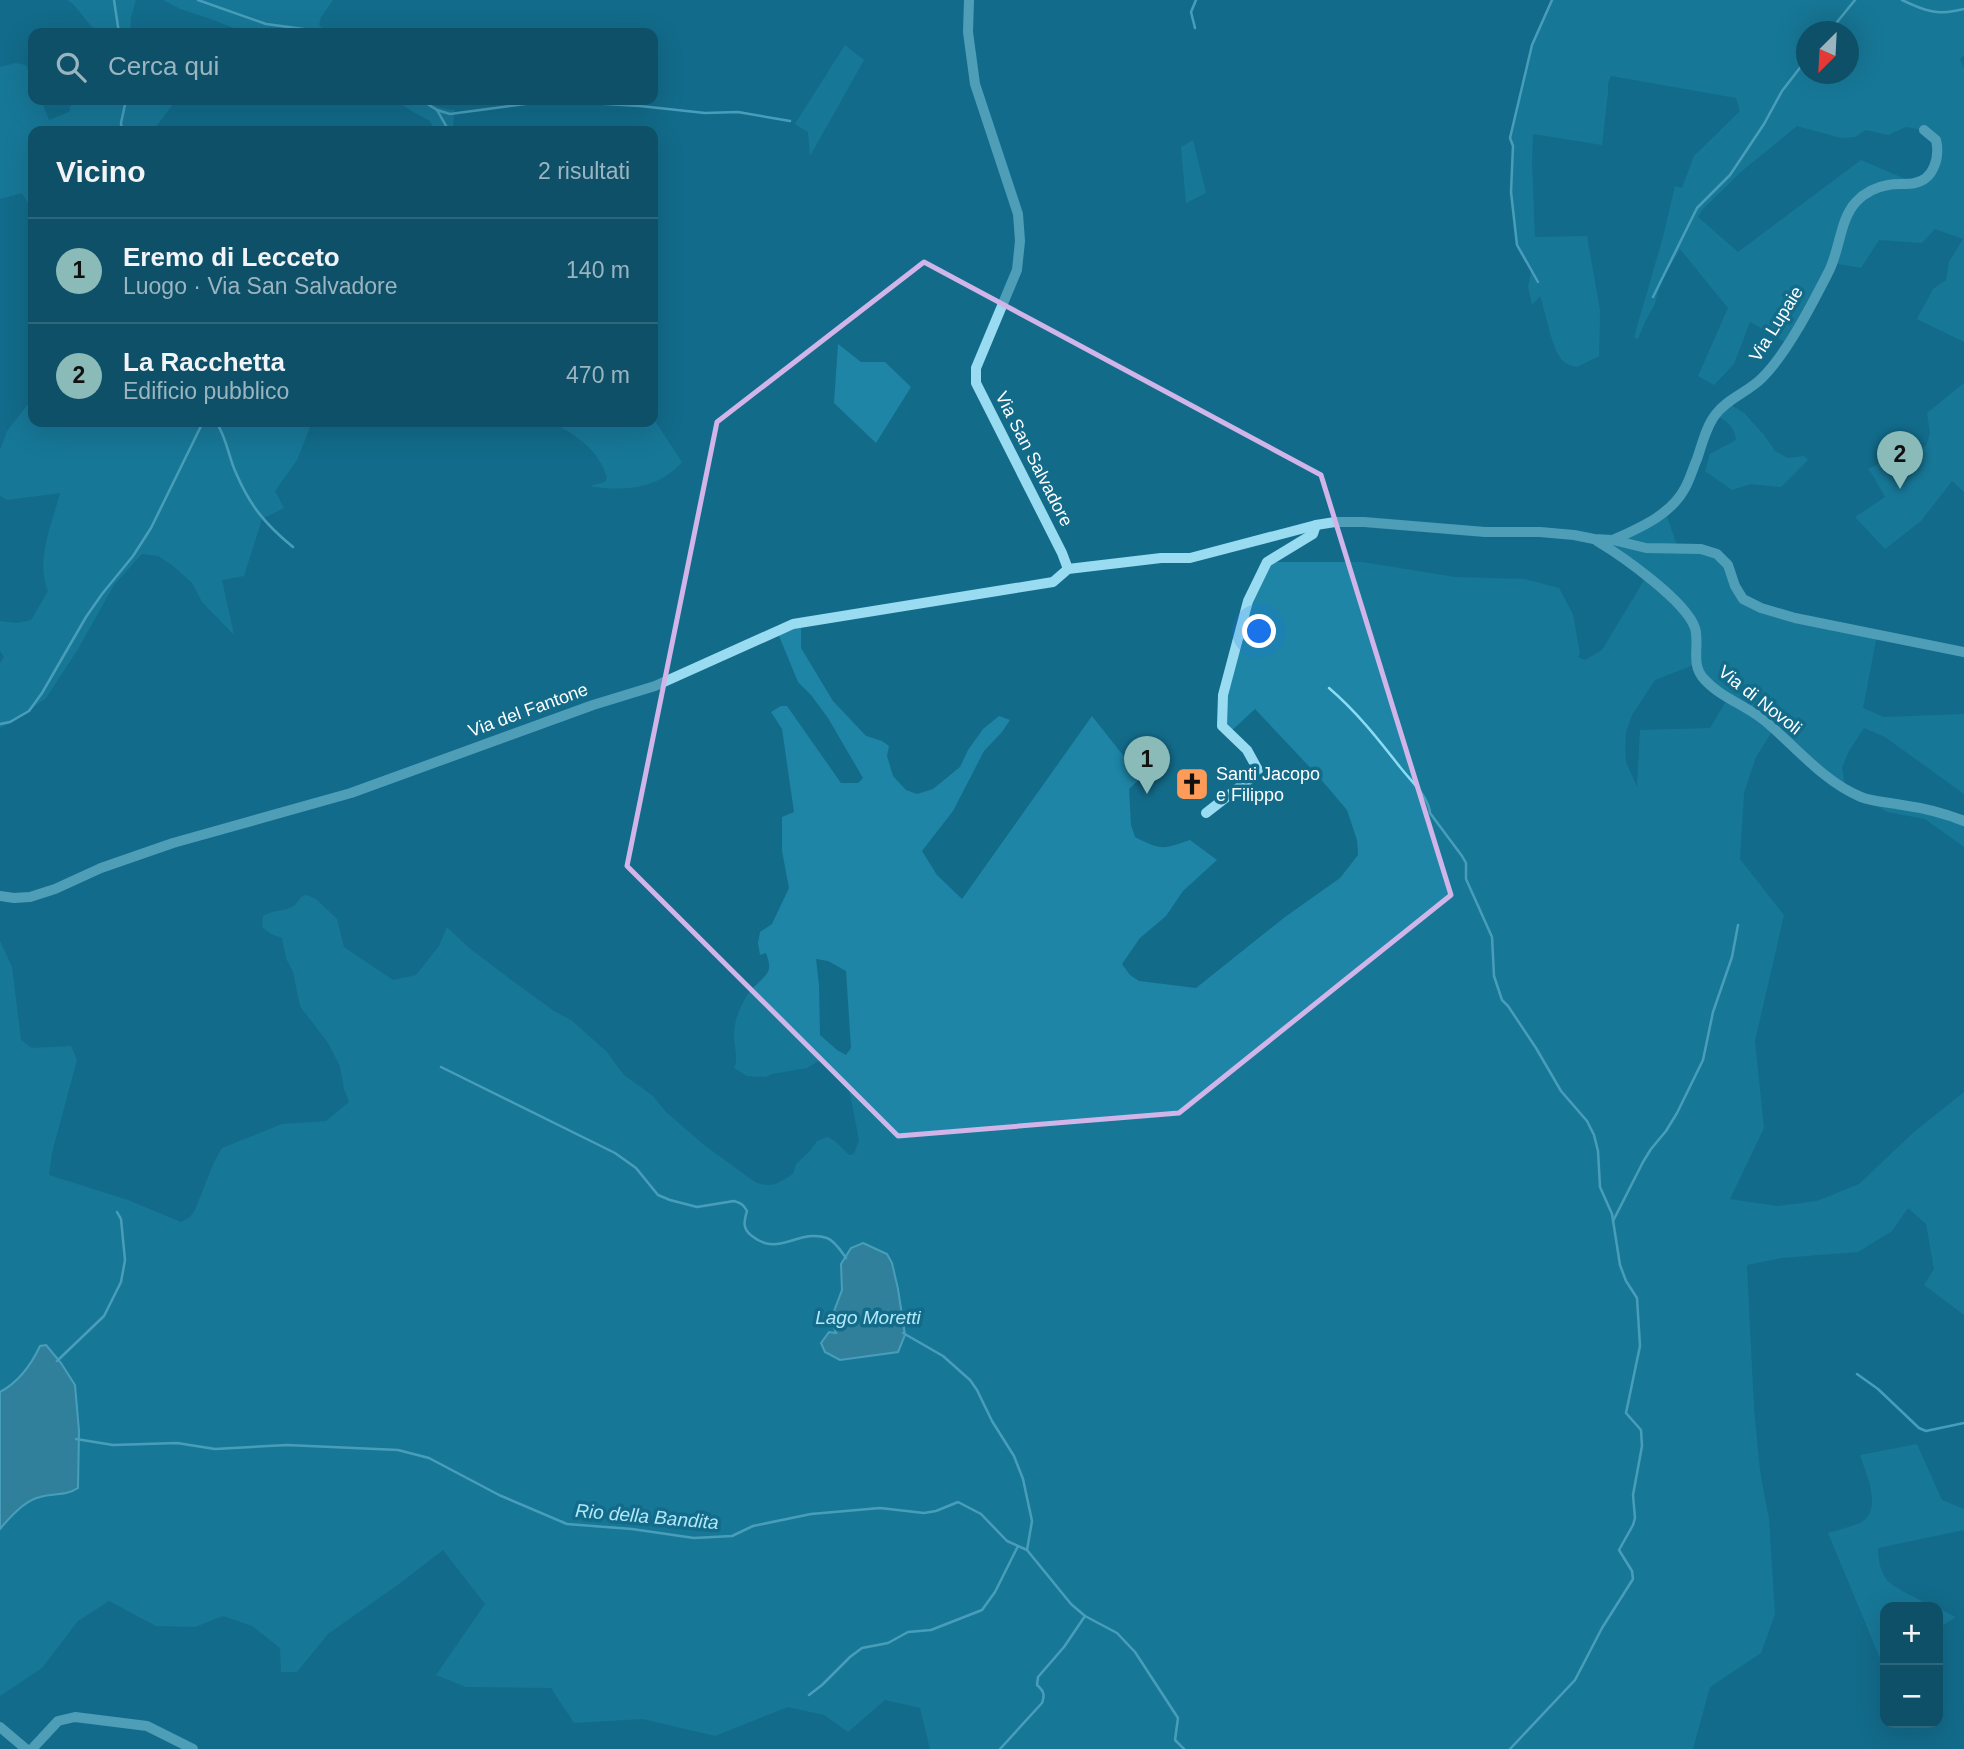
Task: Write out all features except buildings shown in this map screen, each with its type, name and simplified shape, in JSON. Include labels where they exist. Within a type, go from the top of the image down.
[{"type":"street","name":"Via San Salvadore","points":[[969,0],[968,32],[975,84],[1018,214],[1020,242],[1017,270],[976,368],[976,383],[1068,569]]},
{"type":"street","name":"Via Lupaie","points":[[1613,540],[1647,525],[1670,506],[1684,490],[1715,415],[1759,382],[1773,367],[1830,270],[1854,204],[1867,192],[1888,185],[1915,183],[1925,179],[1933,170],[1938,150],[1936,140],[1924,130]]},
{"type":"street","points":[[1068,569],[1161,558],[1190,558],[1335,522],[1485,532],[1563,534],[1594,539]]},
{"type":"street","points":[[1206,814],[1258,770],[1247,750],[1222,726],[1223,695],[1248,601],[1267,562],[1313,534],[1316,525]]},
{"type":"street","name":"Via Lupaie","points":[[1594,539],[1613,540],[1646,548],[1701,549],[1717,554],[1728,565],[1743,599],[1761,608],[1795,618],[1964,652]]},
{"type":"street","name":"Via di Novoli","points":[[1594,539],[1667,592],[1691,620],[1696,630],[1696,664],[1702,677],[1718,692],[1764,721],[1804,758],[1845,789],[1863,798],[1921,808],[1964,821]]},
{"type":"street","name":"Via del Fantone","points":[[0,896],[30,897],[173,843],[351,793],[655,685],[793,624],[1053,582],[1068,569]]},
{"type":"street","points":[[32,1749],[58,1721],[75,1717],[147,1726],[192,1749]]},
{"type":"street","points":[[0,1727],[26,1749]]},
{"type":"highlighted area","points":[[924,262],[1321,475],[1451,895],[1179,1113],[898,1136],[627,866],[717,422]]},
{"type":"shaded area","points":[[67,0],[136,0],[130,28],[93,28]]},
{"type":"shaded area","points":[[163,0],[333,0],[321,17],[319,25],[323,28],[234,28],[180,9]]},
{"type":"shaded area","points":[[1552,0],[1964,0],[1964,55],[1960,59],[1964,69],[1964,342],[1917,319],[1933,289],[1946,280],[1949,262],[1963,239],[1935,229],[1922,243],[1879,240],[1861,268],[1833,263],[1788,344],[1750,322],[1734,364],[1714,385],[1698,376],[1728,308],[1680,249],[1660,283],[1655,304],[1638,339],[1634,337],[1675,186],[1682,188],[1694,156],[1740,111],[1736,98],[1611,76],[1602,145],[1533,134],[1535,237],[1587,236],[1600,310],[1599,356],[1577,367],[1565,363],[1555,347],[1540,296],[1532,305],[1528,287],[1531,271],[1517,245],[1511,192],[1513,146],[1510,138],[1532,45]],"holes":[[[1797,126],[1841,138],[1855,137],[1866,130],[1888,135],[1906,127],[1924,130],[1938,150],[1925,179],[1915,183],[1861,160],[1738,252],[1698,217],[1742,171]]]},
{"type":"shaded area","points":[[845,45],[864,60],[810,156],[808,132],[795,124]]},
{"type":"shaded area","points":[[15,63],[26,65],[28,105],[43,105],[49,120],[69,112],[71,105],[172,105],[157,126],[28,126],[28,203],[22,193],[0,199],[0,67]]},
{"type":"shaded area","points":[[403,105],[435,105],[455,110],[453,126],[432,126],[430,121]]},
{"type":"shaded area","points":[[1193,140],[1206,193],[1186,203],[1181,147]]},
{"type":"shaded area","points":[[838,344],[861,362],[885,362],[911,387],[876,443],[834,403]]},
{"type":"shaded area","points":[[1964,383],[1964,492],[1952,481],[1921,521],[1885,549],[1855,517],[1885,497],[1868,469],[1898,454],[1926,446],[1930,433],[1927,413]]},
{"type":"shaded area","points":[[1728,403],[1744,413],[1775,451],[1788,458],[1804,456],[1808,460],[1781,487],[1751,484],[1732,490],[1705,471],[1710,454],[1736,440],[1729,424],[1715,415]]},
{"type":"shaded area","points":[[28,404],[28,427],[310,427],[297,460],[275,491],[284,508],[262,519],[244,576],[222,580],[234,635],[202,602],[192,583],[172,565],[158,556],[142,554],[114,585],[78,649],[46,698],[0,728],[0,663],[4,657],[0,651],[0,621],[17,623],[31,620],[48,591],[44,579],[44,555],[60,493],[7,500],[0,496],[0,450],[7,431]]},
{"type":"shaded area","points":[[658,426],[682,462],[673,471],[651,483],[615,489],[590,486],[605,482],[607,478],[604,468],[585,444],[559,427]]},
{"type":"shaded area","points":[[1665,511],[1678,548],[1717,554],[1744,599],[1877,635],[1863,708],[1884,717],[1964,714],[1964,794],[1885,737],[1864,728],[1842,767],[1845,789],[1773,730],[1756,757],[1744,793],[1740,859],[1784,915],[1755,1041],[1764,1128],[1730,1199],[1777,1206],[1817,1201],[1859,1184],[1914,1132],[1964,1092],[1964,1315],[1924,1285],[1934,1269],[1926,1224],[1908,1208],[1892,1231],[1858,1252],[1781,1258],[1747,1265],[1754,1408],[1760,1471],[1769,1519],[1775,1614],[1761,1653],[1710,1687],[1693,1749],[930,1749],[920,1708],[885,1700],[848,1732],[824,1715],[788,1707],[715,1736],[643,1719],[574,1723],[551,1688],[466,1687],[436,1675],[485,1604],[443,1550],[328,1634],[297,1672],[281,1672],[280,1648],[252,1626],[223,1616],[195,1627],[156,1626],[109,1601],[78,1621],[42,1668],[0,1696],[0,941],[12,967],[21,1040],[32,1048],[71,1046],[77,1060],[52,1153],[49,1175],[128,1200],[181,1222],[195,1210],[222,1148],[282,1124],[326,1121],[349,1102],[340,1066],[328,1043],[300,1006],[282,938],[262,927],[263,916],[289,909],[306,895],[316,899],[337,919],[344,947],[393,980],[416,975],[439,946],[447,927],[510,979],[571,1020],[606,1051],[624,1075],[653,1096],[666,1112],[704,1145],[755,1182],[775,1184],[793,1174],[796,1164],[817,1141],[828,1137],[849,1155],[854,1154],[859,1140],[849,1089],[834,1076],[833,1069],[827,1063],[820,1060],[807,1068],[766,1077],[747,1076],[734,1068],[737,1016],[748,994],[769,968],[766,953],[760,955],[760,932],[772,924],[789,888],[782,851],[782,817],[794,812],[782,729],[771,712],[781,706],[787,706],[841,783],[858,783],[863,778],[828,718],[798,682],[777,631],[801,623],[801,648],[833,701],[866,736],[889,746],[887,756],[893,776],[906,790],[917,794],[933,789],[960,767],[983,729],[999,716],[1010,720],[984,751],[953,811],[922,851],[937,875],[962,899],[1092,716],[1141,778],[1129,789],[1131,825],[1135,837],[1162,847],[1190,840],[1217,860],[1183,891],[1166,916],[1140,938],[1122,964],[1130,975],[1139,981],[1196,988],[1285,917],[1340,878],[1358,855],[1357,840],[1347,810],[1255,709],[1229,733],[1222,726],[1236,641],[1267,562],[1362,562],[1455,577],[1525,579],[1559,588],[1573,614],[1580,654],[1578,657],[1585,660],[1602,650],[1646,577],[1611,550],[1613,540]],"holes":[[[1696,664],[1728,698],[1710,728],[1640,730],[1637,787],[1626,762],[1625,748],[1626,732],[1632,715],[1655,680]],[[816,959],[828,961],[846,971],[851,1048],[846,1055],[820,1035]]]},
{"type":"shaded area","points":[[1863,798],[1964,821],[1964,847],[1925,819],[1887,812]]},
{"type":"shaded area","points":[[1917,1444],[1942,1500],[1964,1509],[1964,1530],[1878,1548],[1880,1565],[1887,1580],[1925,1602],[1880,1602],[1880,1658],[1828,1533],[1860,1523],[1871,1510],[1869,1481],[1860,1455]]},
{"type":"shaded area","points":[[1943,1611],[1956,1617],[1943,1625]]},
{"type":"water","name":"Lago Moretti","points":[[863,1243],[887,1254],[892,1263],[905,1335],[898,1352],[840,1360],[825,1352],[821,1343],[829,1332],[836,1333],[831,1319],[842,1290],[841,1264],[851,1248]]},
{"type":"water","points":[[46,1345],[75,1385],[79,1431],[78,1488],[29,1502],[0,1529],[0,1392],[24,1372],[40,1346]]},
{"type":"waterway","points":[[114,0],[118,28]]},
{"type":"waterway","points":[[198,0],[266,24],[296,28]]},
{"type":"waterway","points":[[1195,28],[1191,12],[1196,0]]},
{"type":"waterway","points":[[1538,282],[1517,245],[1511,192],[1513,146],[1510,138],[1532,45],[1552,0]]},
{"type":"waterway","points":[[1838,21],[1855,0]]},
{"type":"waterway","points":[[1902,0],[1932,11],[1964,9]]},
{"type":"waterway","points":[[1653,297],[1697,208],[1730,175],[1796,73]]},
{"type":"waterway","points":[[121,126],[125,105]]},
{"type":"waterway","points":[[429,105],[450,114],[518,105]]},
{"type":"waterway","points":[[623,105],[705,113],[738,112],[790,121]]},
{"type":"waterway","points":[[437,110],[446,126]]},
{"type":"waterway","points":[[0,724],[10,722],[29,711],[42,693],[86,617],[151,528],[201,427]]},
{"type":"waterway","points":[[219,427],[236,473],[253,505],[267,523],[293,547]]},
{"type":"waterway","points":[[1329,688],[1367,726],[1418,789],[1430,813],[1466,863],[1466,879],[1492,937],[1494,976],[1502,1000],[1536,1048],[1561,1091],[1587,1121],[1594,1135],[1598,1151],[1600,1187],[1612,1214],[1620,1265],[1637,1298],[1640,1346],[1626,1413],[1641,1430],[1642,1446],[1633,1495],[1635,1518],[1619,1550],[1632,1571],[1633,1579],[1602,1628],[1575,1680],[1510,1749]]},
{"type":"waterway","points":[[1613,1221],[1643,1162],[1677,1113],[1703,1060],[1713,1012],[1732,957],[1738,925]]},
{"type":"waterway","points":[[441,1067],[615,1153],[636,1168],[658,1195],[697,1207],[734,1201],[747,1211],[747,1231],[762,1242],[780,1244],[817,1236],[833,1241],[846,1258]]},
{"type":"waterway","points":[[57,1361],[104,1316],[121,1282],[125,1260],[121,1219],[117,1212]]},
{"type":"waterway","points":[[903,1333],[943,1356],[970,1380],[977,1390],[1014,1456],[1023,1479],[1032,1521],[1027,1550]]},
{"type":"waterway","points":[[1857,1374],[1878,1389],[1919,1428],[1926,1431],[1964,1423]]},
{"type":"waterway","name":"Rio della Bandita","points":[[76,1439],[113,1445],[177,1443],[215,1449],[287,1445],[398,1450],[429,1458],[499,1495],[567,1524],[632,1529],[694,1538],[732,1536],[753,1526],[811,1514],[880,1508],[924,1513],[958,1502],[981,1514],[1007,1541],[1027,1550],[1071,1604],[1085,1616],[1117,1633],[1135,1652],[1178,1718],[1175,1740],[1184,1749]]},
{"type":"waterway","points":[[809,1695],[862,1648],[888,1643],[908,1632],[931,1630],[982,1610],[995,1592],[1018,1546]]},
{"type":"waterway","points":[[1000,1749],[1042,1703],[1044,1695],[1037,1685],[1038,1677],[1064,1647],[1085,1616]]},
{"type":"place","name":"La Racchetta","points":[[1900,489]]},
{"type":"place","name":"Santi Jacopo e Filippo","points":[[1192,784]]},
{"type":"place","name":"Eremo di Lecceto","points":[[1147,794]]}]
